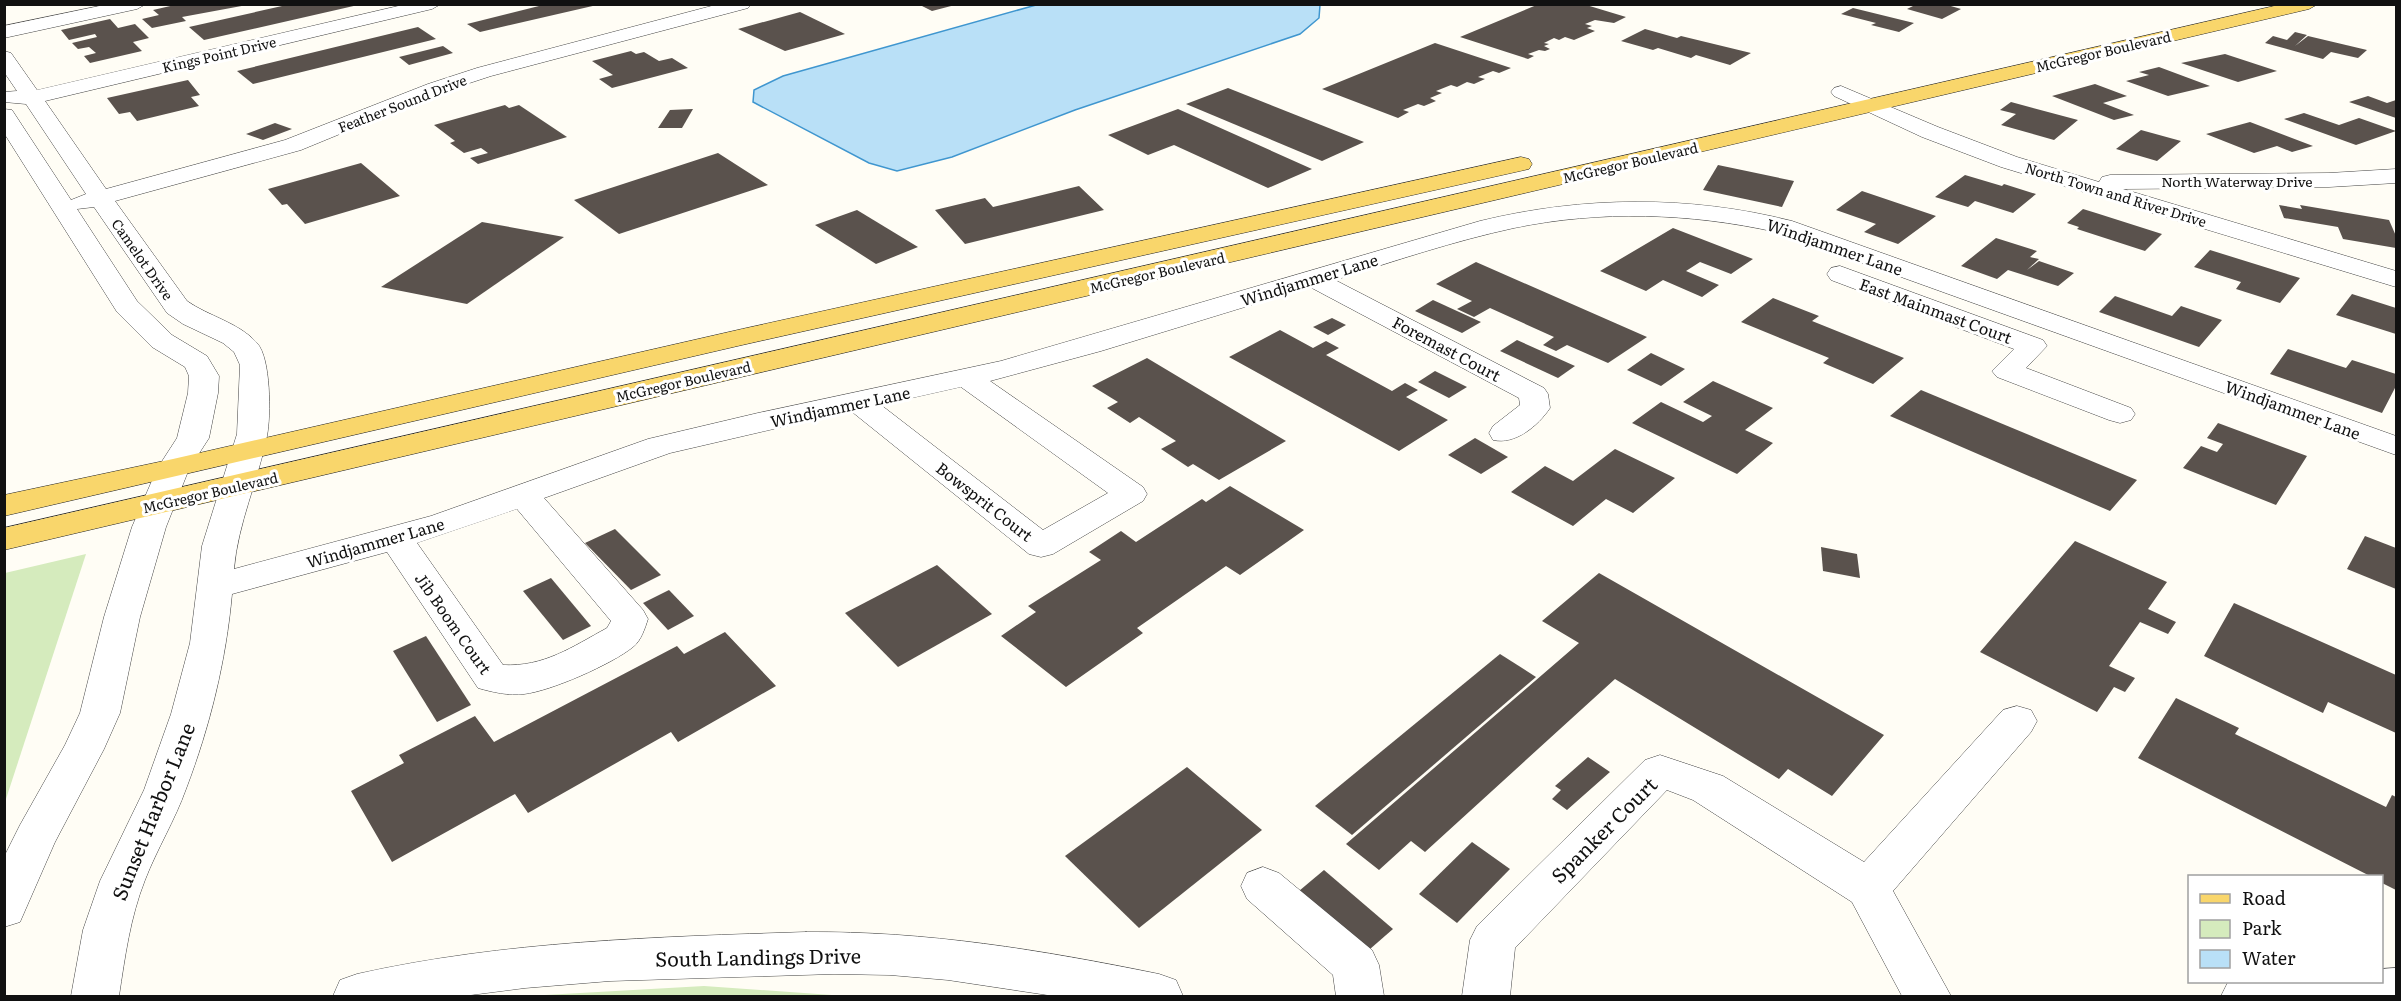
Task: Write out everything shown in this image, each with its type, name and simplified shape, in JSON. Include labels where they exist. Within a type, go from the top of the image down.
[{"type":"main road","name":"McGregor Boulevard","points":[[4,506],[173,469],[243,469],[1873,95],[2309,4]]},
{"type":"main road","name":"McGregor Boulevard","points":[[1698,124],[1841,92]]},
{"type":"main road","name":"McGregor Boulevard","points":[[4,539],[157,504],[243,469],[742,337],[1538,160]]},
{"type":"street","points":[[4,32],[137,4]]},
{"type":"street","name":"Kings Point Drive","points":[[4,97],[31,98],[432,4]]},
{"type":"street","name":"Feather Sound Drive","points":[[64,207],[293,145],[435,88],[484,72],[742,4]]},
{"type":"street","name":"Camelot Drive","points":[[4,57],[177,307],[193,318],[233,337],[247,348],[254,365],[255,398],[243,469]]},
{"type":"street","name":"North Town and River Drive","points":[[1841,92],[1873,95],[1978,151],[2397,279]]},
{"type":"street","points":[[4,115],[127,306],[162,341],[197,362],[204,376],[203,393],[193,438],[173,469],[157,504],[122,617],[100,713],[84,749],[35,838],[4,908]]},
{"type":"street","name":"North Waterway Drive","points":[[2078,183],[2329,180],[2397,176]]},
{"type":"street","name":"Windjammer Lane","points":[[216,586],[396,539],[653,448],[700,435],[966,377],[1137,332],[1458,234],[1538,216],[1598,210],[1684,210],[1742,217],[1783,226],[2397,446]]},
{"type":"street","name":"East Mainmast Court","points":[[1839,274],[2033,346]]},
{"type":"street","name":"Foremast Court","points":[[1312,278],[1533,394],[1535,408],[1504,433]]},
{"type":"street","name":"East Mainmast Court","points":[[2056,324],[2007,371],[2120,414]]},
{"type":"street","name":"Bowsprit Court","points":[[858,402],[1041,546],[1131,494],[966,377]]},
{"type":"street","name":"Sunset Harbor Lane","points":[[95,996],[106,930],[122,880],[165,790],[191,714],[208,643],[219,546],[243,469]]},
{"type":"street","name":"Jib Boom Court","points":[[396,539],[492,678],[524,680],[560,670],[622,637],[630,619],[523,495]]},
{"type":"street","points":[[1868,888],[2017,721]]},
{"type":"street","name":"Spanker Court","points":[[1486,996],[1493,940],[1660,771],[1708,788],[1868,888],[1927,996]]},
{"type":"street","points":[[1263,886],[1355,965],[1360,996]]},
{"type":"street","name":"South Landings Drive","points":[[357,996],[467,973],[602,959],[856,953],[916,956],[1028,970],[1159,996]]},
{"type":"street","points":[[2245,996],[2397,990]]},
{"type":"green space","points":[[86,554],[5,802],[5,573]]},
{"type":"green space","points":[[704,986],[846,996],[527,996]]},
{"type":"water","points":[[1036,5],[1320,5],[1319,18],[1300,34],[1075,110],[952,157],[897,171],[869,163],[753,102],[754,90],[783,76]]},
{"type":"building","points":[[179,4],[247,5],[182,17],[186,21],[152,28],[142,19],[159,15],[153,10]]},
{"type":"building","points":[[291,4],[358,5],[204,40],[189,27]]},
{"type":"building","points":[[547,4],[597,5],[480,32],[467,24]]},
{"type":"building","points":[[918,4],[954,4],[955,5],[932,11]]},
{"type":"building","points":[[1539,4],[1583,4],[1626,17],[1614,23],[1595,20],[1585,24],[1592,26],[1587,28],[1595,31],[1574,40],[1565,37],[1559,40],[1554,38],[1544,43],[1549,44],[1544,46],[1550,49],[1528,54],[1534,56],[1528,59],[1460,37]]},
{"type":"building","points":[[1917,4],[1944,4],[1961,9],[1942,19],[1907,9]]},
{"type":"building","points":[[1853,8],[1914,23],[1899,32],[1841,14]]},
{"type":"building","points":[[800,12],[845,34],[785,51],[738,29]]},
{"type":"building","points":[[110,19],[118,28],[135,24],[149,38],[133,42],[142,51],[90,63],[84,56],[96,53],[89,47],[78,49],[72,43],[97,37],[95,34],[69,40],[61,30]]},
{"type":"building","points":[[418,27],[436,39],[253,84],[237,71]]},
{"type":"building","points":[[1645,29],[1751,53],[1730,65],[1696,55],[1691,58],[1658,48],[1653,50],[1621,41]]},
{"type":"building","points":[[2295,32],[2307,35],[2295,46],[2308,36],[2367,50],[2358,58],[2331,52],[2323,59],[2265,43],[2273,36],[2287,40]]},
{"type":"building","points":[[1435,43],[1511,68],[1499,73],[1493,71],[1478,77],[1485,79],[1474,84],[1467,82],[1457,87],[1451,85],[1436,91],[1442,93],[1430,98],[1436,101],[1424,106],[1418,104],[1403,110],[1409,112],[1398,118],[1322,89]]},
{"type":"building","points":[[443,46],[453,53],[409,65],[399,57]]},
{"type":"building","points":[[631,51],[636,54],[644,52],[659,61],[672,58],[688,68],[612,88],[599,79],[613,75],[592,61]]},
{"type":"building","points":[[2225,54],[2277,71],[2238,82],[2181,63]]},
{"type":"building","points":[[2159,67],[2210,86],[2168,96],[2126,81],[2149,75],[2139,72]]},
{"type":"building","points":[[188,80],[200,95],[191,97],[199,106],[137,121],[130,112],[119,114],[107,98]]},
{"type":"building","points":[[2095,84],[2127,96],[2103,103],[2134,115],[2114,120],[2052,96]]},
{"type":"building","points":[[1228,88],[1364,142],[1322,161],[1186,104]]},
{"type":"building","points":[[2368,96],[2387,103],[2396,100],[2396,118],[2349,102]]},
{"type":"building","points":[[2011,102],[2078,120],[2054,140],[2001,125],[2016,114],[2000,110]]},
{"type":"building","points":[[505,105],[509,108],[519,105],[567,137],[478,164],[470,158],[488,153],[481,148],[464,153],[450,143],[455,141],[434,125]]},
{"type":"building","points":[[693,109],[682,128],[658,128],[670,110]]},
{"type":"building","points":[[1178,109],[1312,169],[1268,188],[1174,145],[1148,155],[1108,135]]},
{"type":"building","points":[[2304,113],[2339,125],[2359,118],[2396,131],[2356,145],[2284,119]]},
{"type":"building","points":[[2250,122],[2313,146],[2292,152],[2277,146],[2254,153],[2206,134]]},
{"type":"building","points":[[275,123],[292,129],[263,140],[246,134]]},
{"type":"building","points":[[2141,130],[2181,141],[2157,161],[2116,149]]},
{"type":"building","points":[[718,153],[768,185],[619,234],[574,200]]},
{"type":"building","points":[[361,163],[400,196],[305,224],[287,204],[282,205],[268,189]]},
{"type":"building","points":[[1718,165],[1794,181],[1782,207],[1703,190]]},
{"type":"building","points":[[1965,175],[2036,194],[2013,213],[1975,201],[1968,207],[1935,197]]},
{"type":"building","points":[[1079,186],[1104,210],[965,244],[935,210],[985,198],[993,207]]},
{"type":"building","points":[[1862,191],[1936,216],[1898,244],[1864,232],[1876,224],[1836,210]]},
{"type":"building","points":[[2279,205],[2302,209],[2300,205],[2389,220],[2396,236],[2396,248],[2343,239],[2338,227],[2284,218]]},
{"type":"building","points":[[2083,209],[2162,234],[2145,251],[2077,229],[2079,227],[2067,223]]},
{"type":"building","points":[[857,210],[918,247],[876,264],[815,225]]},
{"type":"building","points":[[482,222],[564,237],[467,304],[381,287]]},
{"type":"building","points":[[1673,228],[1753,259],[1731,274],[1700,262],[1686,271],[1719,285],[1702,297],[1663,280],[1646,291],[1600,271]]},
{"type":"building","points":[[1996,238],[2037,251],[2030,257],[2039,259],[2027,270],[2039,261],[2074,273],[2058,286],[2008,270],[1997,279],[1961,266]]},
{"type":"building","points":[[2210,250],[2300,278],[2280,303],[2236,289],[2241,282],[2194,267]]},
{"type":"building","points":[[1476,262],[1647,337],[1608,363],[1567,345],[1556,351],[1543,345],[1554,337],[1490,308],[1474,317],[1457,309],[1472,301],[1436,284]]},
{"type":"building","points":[[2352,294],[2396,308],[2396,334],[2336,315]]},
{"type":"building","points":[[2115,296],[2172,316],[2181,306],[2222,320],[2199,347],[2099,312]]},
{"type":"building","points":[[1773,298],[1819,316],[1812,321],[1904,358],[1873,384],[1823,363],[1829,358],[1741,322]]},
{"type":"building","points":[[1433,300],[1481,322],[1462,333],[1415,311]]},
{"type":"building","points":[[1332,318],[1346,325],[1328,335],[1313,327]]},
{"type":"building","points":[[1280,330],[1313,348],[1326,341],[1339,348],[1326,355],[1392,391],[1405,383],[1418,390],[1406,397],[1448,420],[1399,451],[1229,357]]},
{"type":"building","points":[[1517,340],[1575,366],[1558,378],[1500,351]]},
{"type":"building","points":[[2288,349],[2346,368],[2352,360],[2396,374],[2396,386],[2382,413],[2270,374]]},
{"type":"building","points":[[1651,353],[1685,369],[1661,386],[1627,370]]},
{"type":"building","points":[[1147,358],[1286,441],[1219,480],[1193,464],[1188,467],[1161,449],[1176,441],[1139,417],[1130,423],[1107,408],[1118,402],[1092,386]]},
{"type":"building","points":[[1435,371],[1467,387],[1449,398],[1418,382]]},
{"type":"building","points":[[1713,381],[1773,408],[1745,430],[1773,443],[1737,474],[1632,423],[1661,402],[1703,422],[1712,416],[1683,402]]},
{"type":"building","points":[[1921,390],[2137,480],[2110,511],[1890,416]]},
{"type":"building","points":[[2218,423],[2307,456],[2276,505],[2183,468],[2201,446],[2217,452],[2223,444],[2207,438]]},
{"type":"building","points":[[1475,438],[1508,457],[1481,474],[1448,455]]},
{"type":"building","points":[[1615,449],[1675,478],[1633,513],[1606,499],[1573,526],[1511,492],[1545,466],[1573,481]]},
{"type":"building","points":[[1230,486],[1304,530],[1240,575],[1226,566],[1137,628],[1143,633],[1066,687],[1001,636],[1036,612],[1028,606],[1101,560],[1089,552],[1121,531],[1136,542],[1202,499],[1206,502]]},
{"type":"building","points":[[615,529],[661,575],[631,590],[585,543]]},
{"type":"building","points":[[2365,536],[2396,548],[2396,589],[2347,569]]},
{"type":"building","points":[[2075,541],[2167,582],[2148,609],[2176,622],[2168,634],[2140,622],[2109,666],[2135,678],[2125,692],[2114,687],[2097,712],[1980,652]]},
{"type":"building","points":[[1821,547],[1857,554],[1860,578],[1823,571]]},
{"type":"building","points":[[937,565],[992,614],[898,667],[845,613]]},
{"type":"building","points":[[1599,573],[1884,735],[1832,796],[1788,769],[1779,779],[1615,679],[1425,852],[1411,841],[1379,870],[1346,844],[1579,643],[1542,621]]},
{"type":"building","points":[[551,578],[591,626],[563,640],[523,591]]},
{"type":"building","points":[[669,590],[694,616],[668,630],[643,603]]},
{"type":"building","points":[[2234,603],[2396,675],[2396,733],[2328,702],[2323,713],[2204,656]]},
{"type":"building","points":[[725,632],[776,686],[678,742],[671,732],[528,813],[515,794],[392,862],[351,791],[404,763],[399,755],[475,716],[494,742],[677,646],[684,654]]},
{"type":"building","points":[[426,636],[471,705],[437,722],[393,651]]},
{"type":"building","points":[[1500,654],[1536,677],[1352,835],[1315,806]]},
{"type":"building","points":[[2176,698],[2239,728],[2235,734],[2386,807],[2392,795],[2396,797],[2396,890],[2383,884],[2383,875],[2368,875],[2138,758]]},
{"type":"building","points":[[1588,757],[1610,772],[1567,810],[1552,799],[1561,790],[1555,786]]},
{"type":"building","points":[[1187,767],[1262,830],[1139,928],[1065,856]]},
{"type":"building","points":[[1472,842],[1510,869],[1457,923],[1419,894]]},
{"type":"building","points":[[1324,870],[1393,929],[1362,956],[1293,896]]}]
